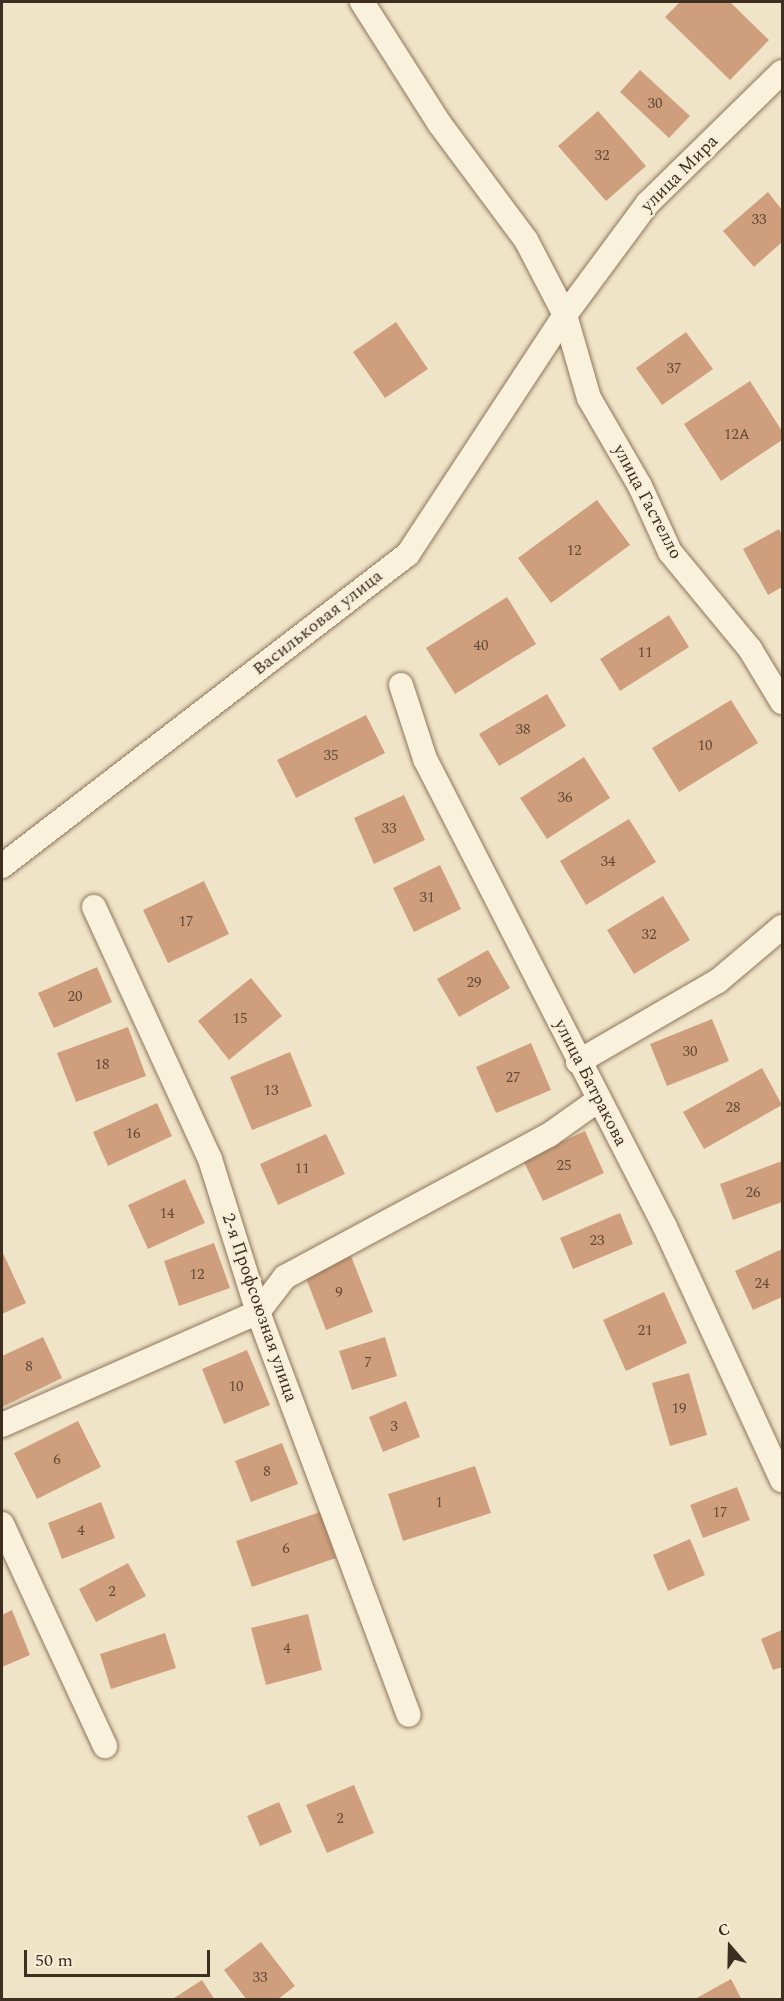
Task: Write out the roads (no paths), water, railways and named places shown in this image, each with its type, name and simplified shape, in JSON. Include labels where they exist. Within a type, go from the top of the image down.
[{"type":"street","name":"улица Гастелло","points":[[362,2],[439,123],[526,240],[565,315],[589,398],[640,486],[670,552],[750,649],[783,702]]},
{"type":"street","name":"улица Мира","points":[[565,315],[648,203],[783,72]]},
{"type":"street","name":"Васильковая улица","points":[[2,866],[408,554],[565,315]]},
{"type":"street","name":"улица Батракова","points":[[401,685],[425,759],[578,1062],[665,1227],[783,1480]]},
{"type":"street","name":"2-я Профсоюзная улица","points":[[94,907],[210,1159],[258,1312],[409,1715]]},
{"type":"street","points":[[578,1062],[718,981],[783,927]]},
{"type":"street","points":[[2,1425],[258,1312],[294,1271],[549,1135],[598,1100]]},
{"type":"street","points":[[2,1524],[105,1746]]}]
